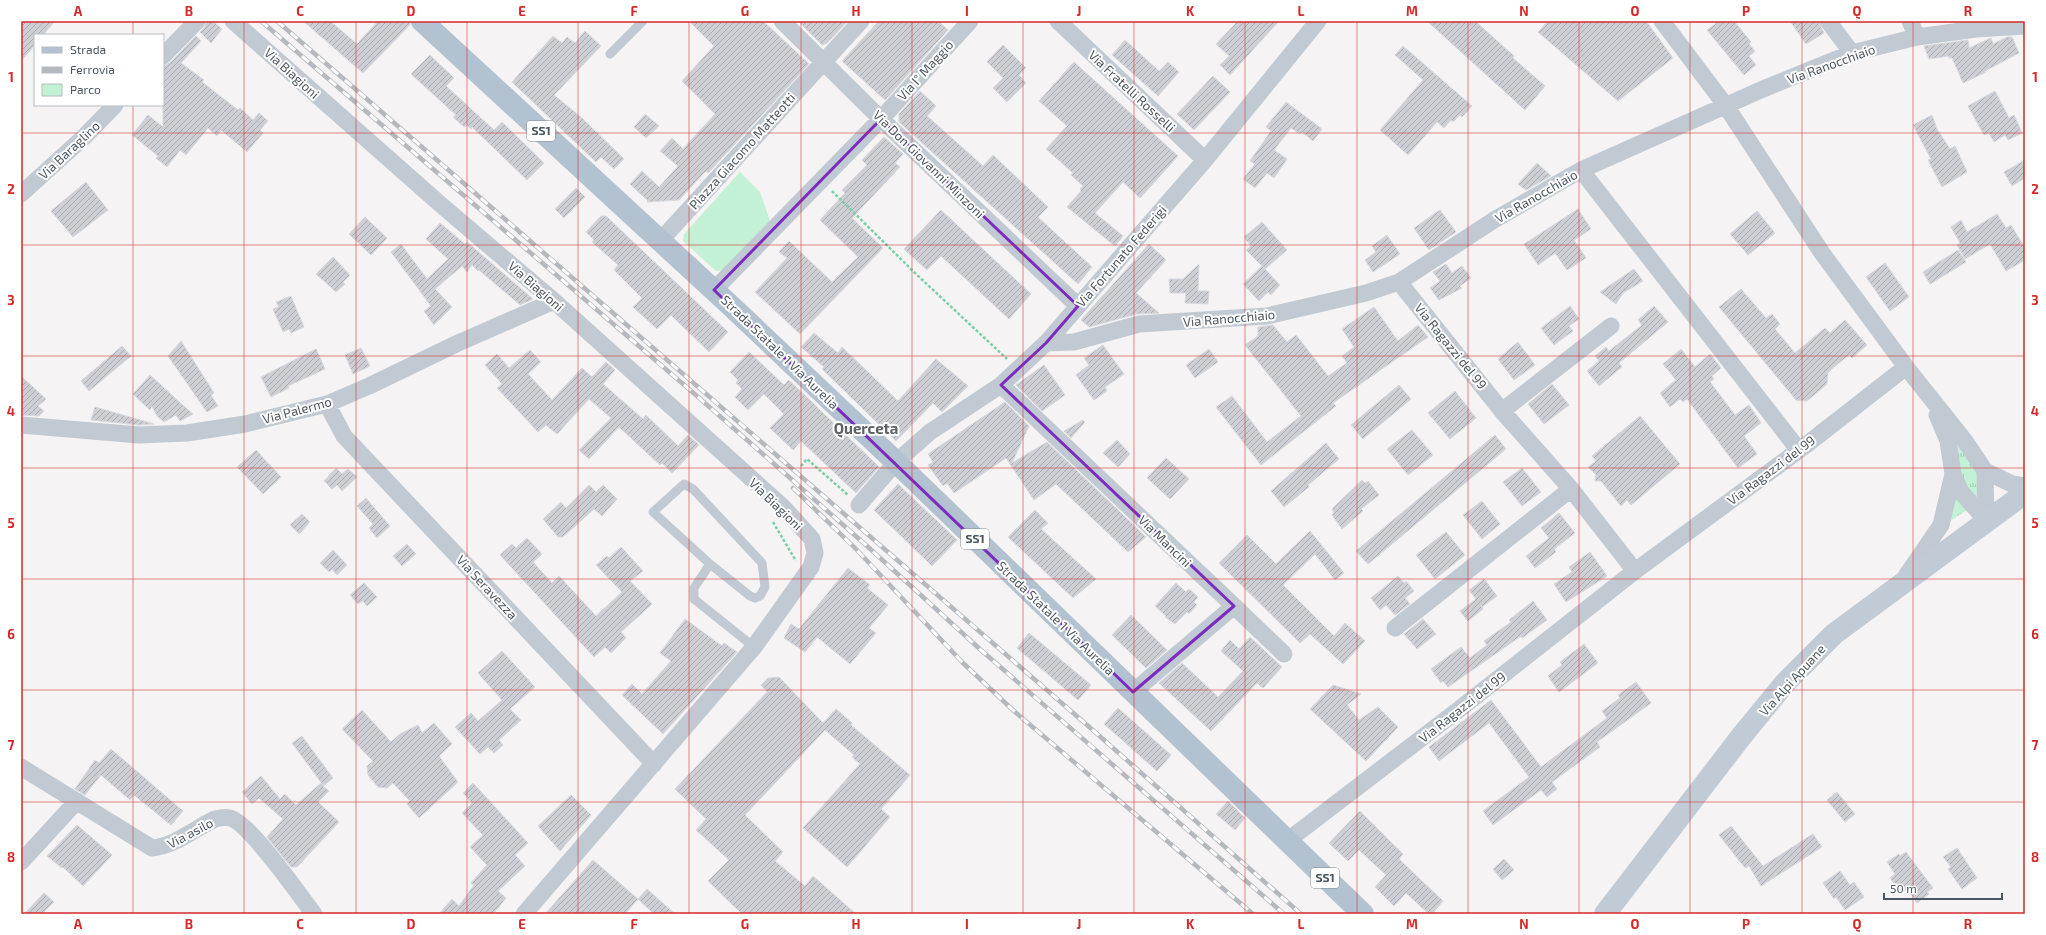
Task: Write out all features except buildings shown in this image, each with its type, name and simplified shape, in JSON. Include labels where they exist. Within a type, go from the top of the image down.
[{"type":"main road","name":"SS1","points":[[422,21],[660,241]]},
{"type":"main road","name":"Strada Statale 1 Via Aurelia","points":[[660,241],[896,462],[1364,914]]},
{"type":"main road","name":"Via Alpi Apuane","points":[[1604,914],[1740,738],[1785,683],[1834,634],[1986,520],[2025,493]]},
{"type":"street","points":[[164,55],[197,21]]},
{"type":"street","name":"Via Biagioni","points":[[233,21],[440,204],[554,301],[783,507],[812,539],[815,553],[808,572]]},
{"type":"street","name":"Via Don Giovanni Minzoni","points":[[782,21],[880,119],[1078,306]]},
{"type":"street","name":"Piazza Giacomo Matteotti","points":[[660,241],[861,21]]},
{"type":"street","name":"Via I° Maggio","points":[[880,119],[970,21]]},
{"type":"street","name":"Via Fratelli Rosselli","points":[[1058,21],[1205,160]]},
{"type":"street","name":"Via Fortunato Federigi","points":[[859,505],[896,462],[930,432],[1001,385],[1046,343],[1205,160],[1318,21]]},
{"type":"street","points":[[1662,21],[1726,106],[1822,253],[1931,400],[1965,441],[1985,471],[2012,484],[2025,486]]},
{"type":"street","points":[[1828,21],[1852,53]]},
{"type":"street","points":[[1910,21],[1917,37]]},
{"type":"street","name":"Via Ranocchiaio","points":[[1046,343],[1074,342],[1145,324],[1210,321],[1267,316],[1366,293],[1399,282],[1494,220],[1581,170],[1763,89],[1852,53],[1917,37],[1976,29],[2025,26]]},
{"type":"street","name":"Via Baraglino","points":[[21,194],[84,138],[114,106]]},
{"type":"street","points":[[714,290],[880,119]]},
{"type":"street","points":[[1581,170],[1798,449]]},
{"type":"street","name":"Via Ragazzi del 99","points":[[1399,282],[1502,410],[1571,489],[1635,571]]},
{"type":"street","name":"Via Palermo","points":[[21,425],[139,435],[188,433],[245,424],[327,404],[554,301]]},
{"type":"street","points":[[1502,410],[1611,326]]},
{"type":"street","name":"Via Ragazzi del 99","points":[[1287,841],[1357,786],[1458,711],[1635,571],[1906,367]]},
{"type":"street","name":"Via Mancini","points":[[1001,385],[1284,654]]},
{"type":"street","points":[[1931,400],[1948,441],[1953,474],[1961,492],[1986,520]]},
{"type":"street","name":"Via Seravezza","points":[[327,404],[344,436],[654,764]]},
{"type":"street","points":[[1985,471],[1986,520]]},
{"type":"street","points":[[1899,586],[1941,525],[1953,474]]},
{"type":"street","points":[[1395,628],[1571,489]]},
{"type":"street","points":[[524,914],[754,647],[808,572]]},
{"type":"street","points":[[1133,692],[1234,606]]},
{"type":"street","name":"Via asilo","points":[[21,767],[152,848],[163,847],[217,818],[230,818],[240,823],[258,842],[314,914]]},
{"type":"street","points":[[21,862],[77,801]]},
{"type":"lane","points":[[610,54],[643,21]]},
{"type":"lane","points":[[684,484],[693,489],[762,563],[765,587],[760,596],[755,598],[750,596],[710,564],[653,512],[684,484]]},
{"type":"lane","points":[[710,564],[694,588],[694,599],[754,647]]},
{"type":"path","points":[[821,180],[916,274],[1018,369]]},
{"type":"path","points":[[801,466],[807,459],[859,505]]},
{"type":"path","points":[[772,520],[792,556],[808,572]]},
{"type":"highlighted area","points":[[881,119],[1078,306],[1046,343],[1001,385],[1234,606],[1133,692],[714,290]]},
{"type":"green space","points":[[740,172],[760,192],[770,221],[723,270],[716,271],[683,241],[684,234]]},
{"type":"green space","points":[[1959,445],[1979,476],[1978,499],[1968,489],[1962,476],[1956,447]]},
{"type":"green space","points":[[1955,498],[1967,510],[1950,521]]},
{"type":"railway","points":[[261,21],[697,396],[867,546],[982,651],[1284,914]]},
{"type":"railway","points":[[277,21],[1087,725],[1301,914]]},
{"type":"railway","points":[[793,488],[855,548],[963,663],[1015,712],[1253,914]]},
{"type":"district","name":"Querceta","points":[[866,429]]}]
